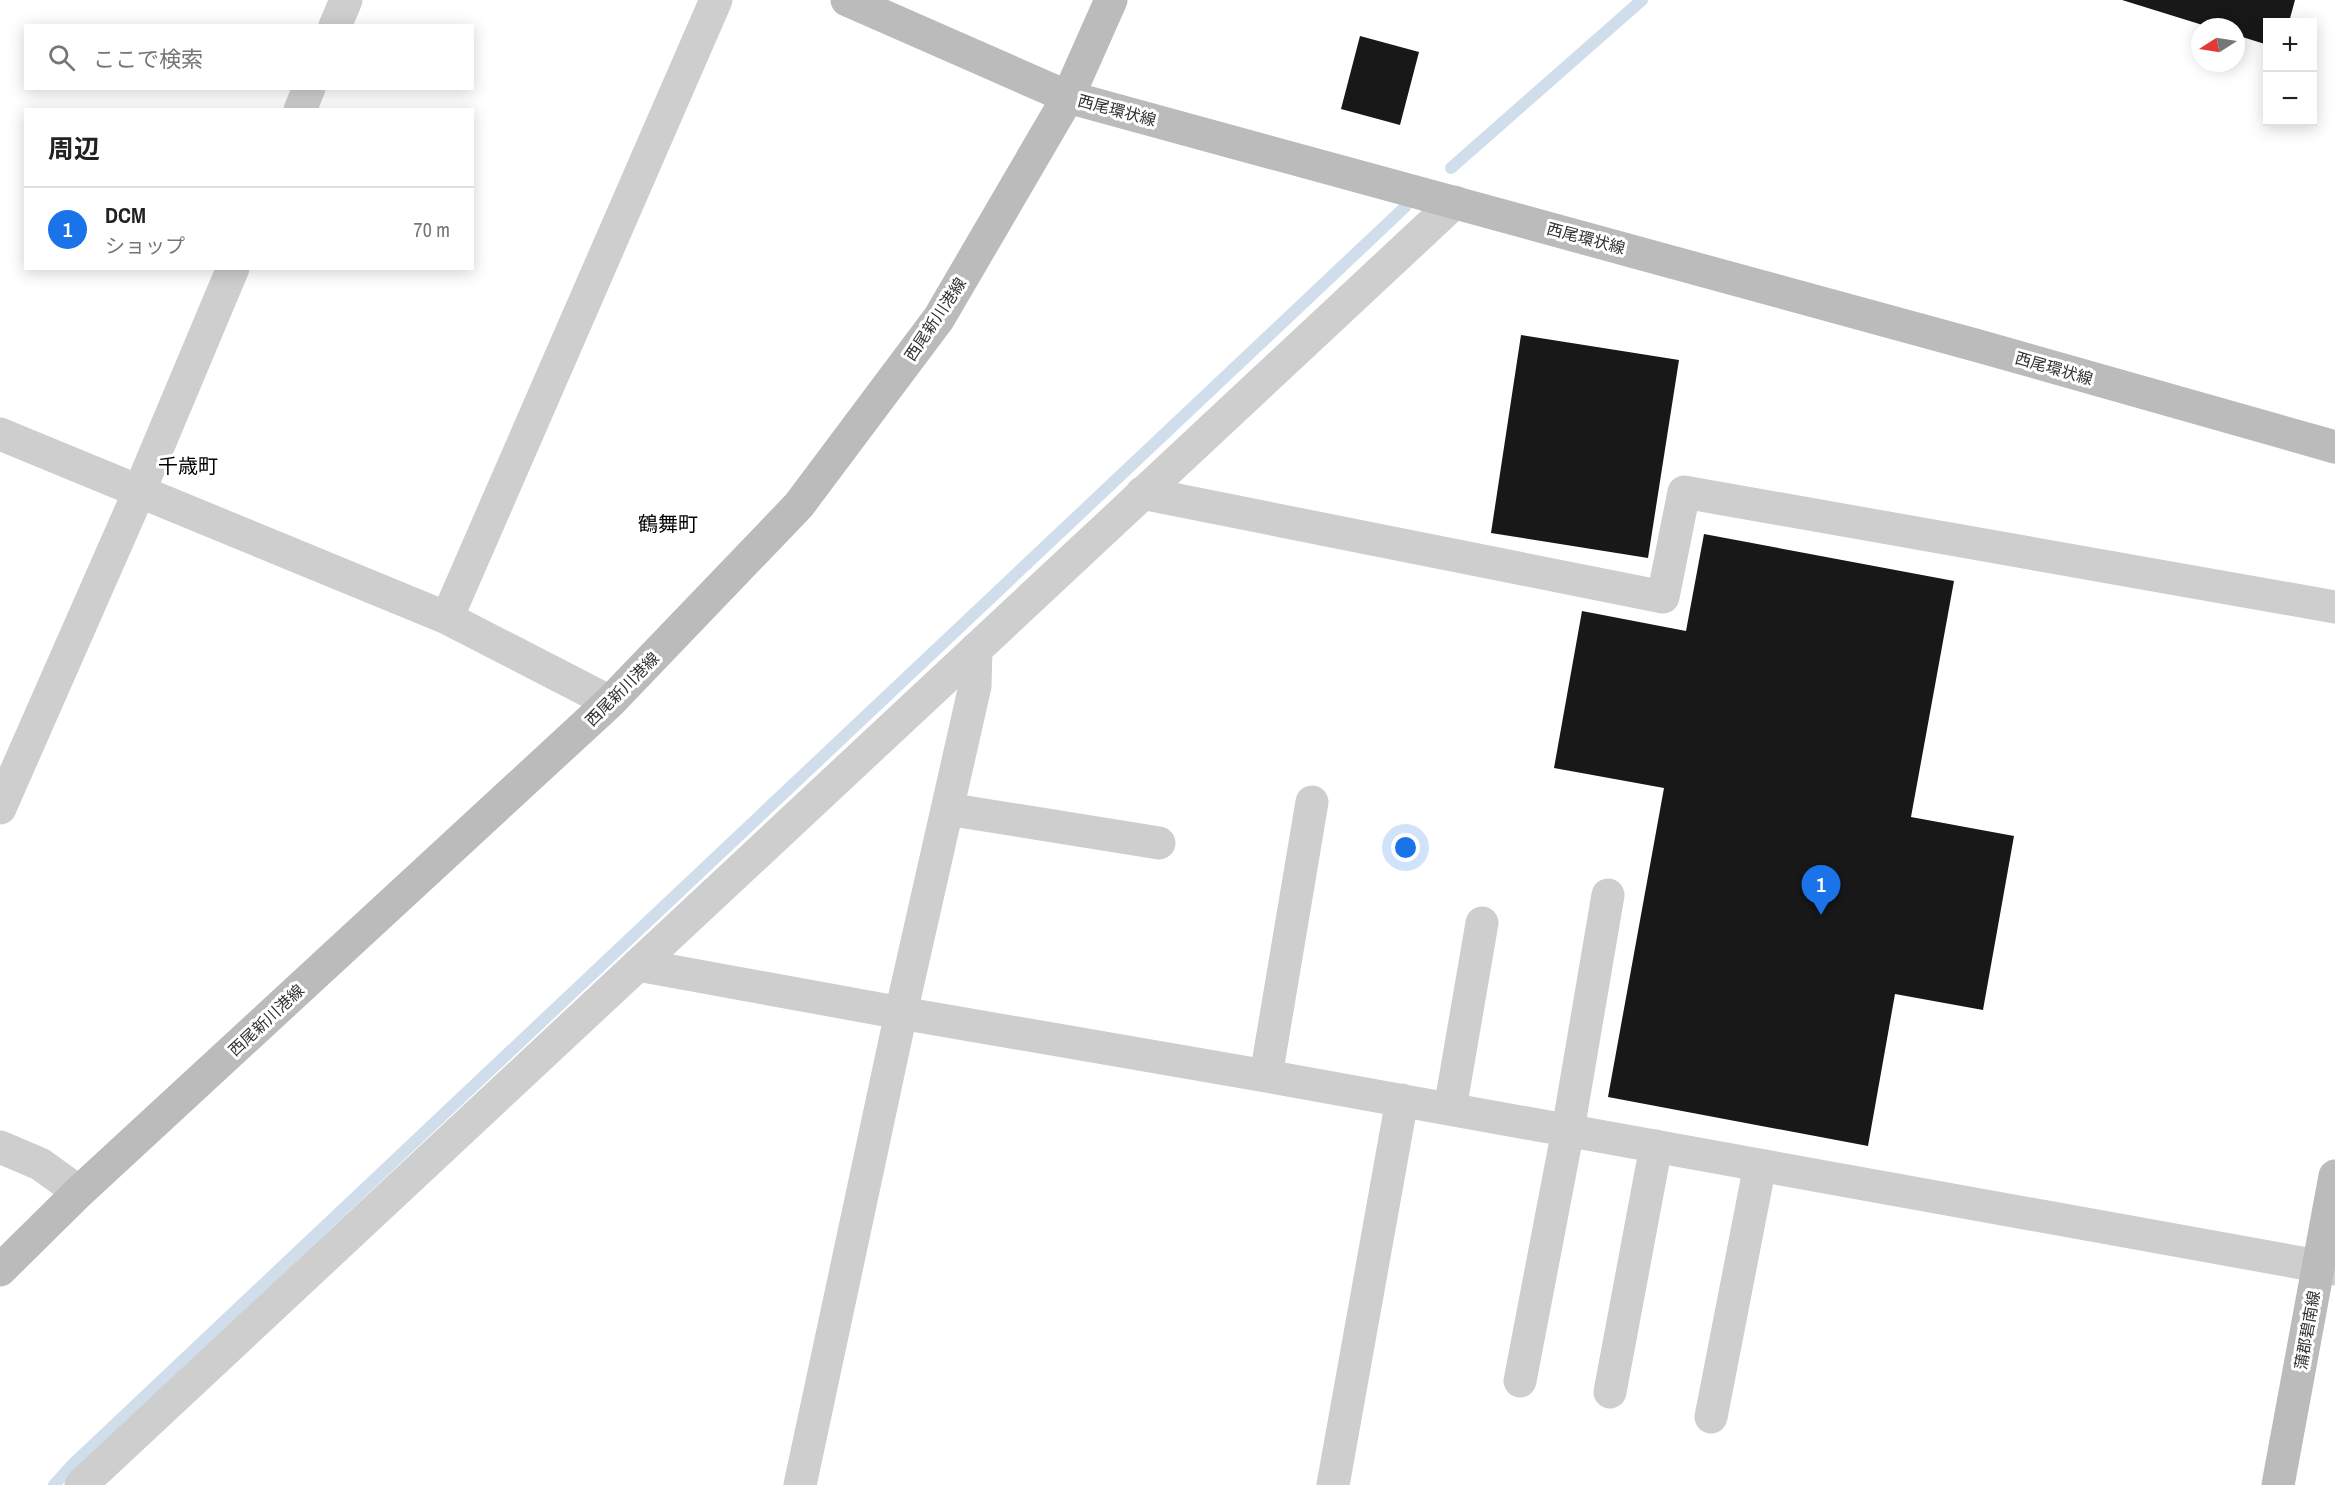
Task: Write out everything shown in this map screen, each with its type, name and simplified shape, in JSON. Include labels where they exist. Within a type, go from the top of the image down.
[{"type":"main road","name":"西尾環状線","points":[[847,0],[1068,97],[1455,202],[2335,447]]},
{"type":"main road","name":"西尾新川港線","points":[[0,1270],[79,1192],[610,702],[800,506],[939,318],[1068,97],[1111,0]]},
{"type":"main road","name":"蒲郡碧南線","points":[[2278,1485],[2327,1267],[2335,1176]]},
{"type":"street","points":[[336,24],[346,0]]},
{"type":"street","points":[[447,618],[716,0]]},
{"type":"street","points":[[301,108],[308,90]]},
{"type":"street","points":[[81,1485],[1455,202]]},
{"type":"street","points":[[0,808],[139,492],[232,270]]},
{"type":"street","points":[[0,434],[447,618],[610,702]]},
{"type":"street","points":[[1142,493],[1663,597],[1684,492],[2335,607]]},
{"type":"street","points":[[800,1485],[901,1013],[975,686],[976,649]]},
{"type":"street","points":[[1266,1076],[1312,802]]},
{"type":"street","points":[[947,809],[1159,843]]},
{"type":"street","points":[[1520,1381],[1568,1130],[1608,895]]},
{"type":"street","points":[[1450,1109],[1482,923]]},
{"type":"street","points":[[638,965],[2327,1267]]},
{"type":"street","points":[[1333,1485],[1402,1100]]},
{"type":"street","points":[[1610,1392],[1656,1146]]},
{"type":"street","points":[[0,1147],[40,1164],[79,1192]]},
{"type":"street","points":[[1711,1417],[1760,1165]]},
{"type":"building","points":[[2122,0],[2295,0],[2290,18],[2263,18],[2263,43],[2245,38],[2245,18],[2191,18],[2191,21]]},
{"type":"building","points":[[1360,36],[1419,52],[1400,125],[1341,109]]},
{"type":"building","points":[[1521,335],[1679,360],[1648,558],[1491,533]]},
{"type":"building","points":[[1704,534],[1954,581],[1911,817],[2014,836],[1983,1010],[1895,994],[1868,1146],[1608,1097],[1664,788],[1554,768],[1582,611],[1686,631]]},
{"type":"waterway","points":[[1451,168],[1642,0]]},
{"type":"waterway","points":[[54,1485],[73,1464],[1405,207]]},
{"type":"place","name":"DCM","points":[[1821,915]]},
{"type":"district","name":"千歳町","points":[[188,466]]},
{"type":"district","name":"鶴舞町","points":[[668,524]]}]
